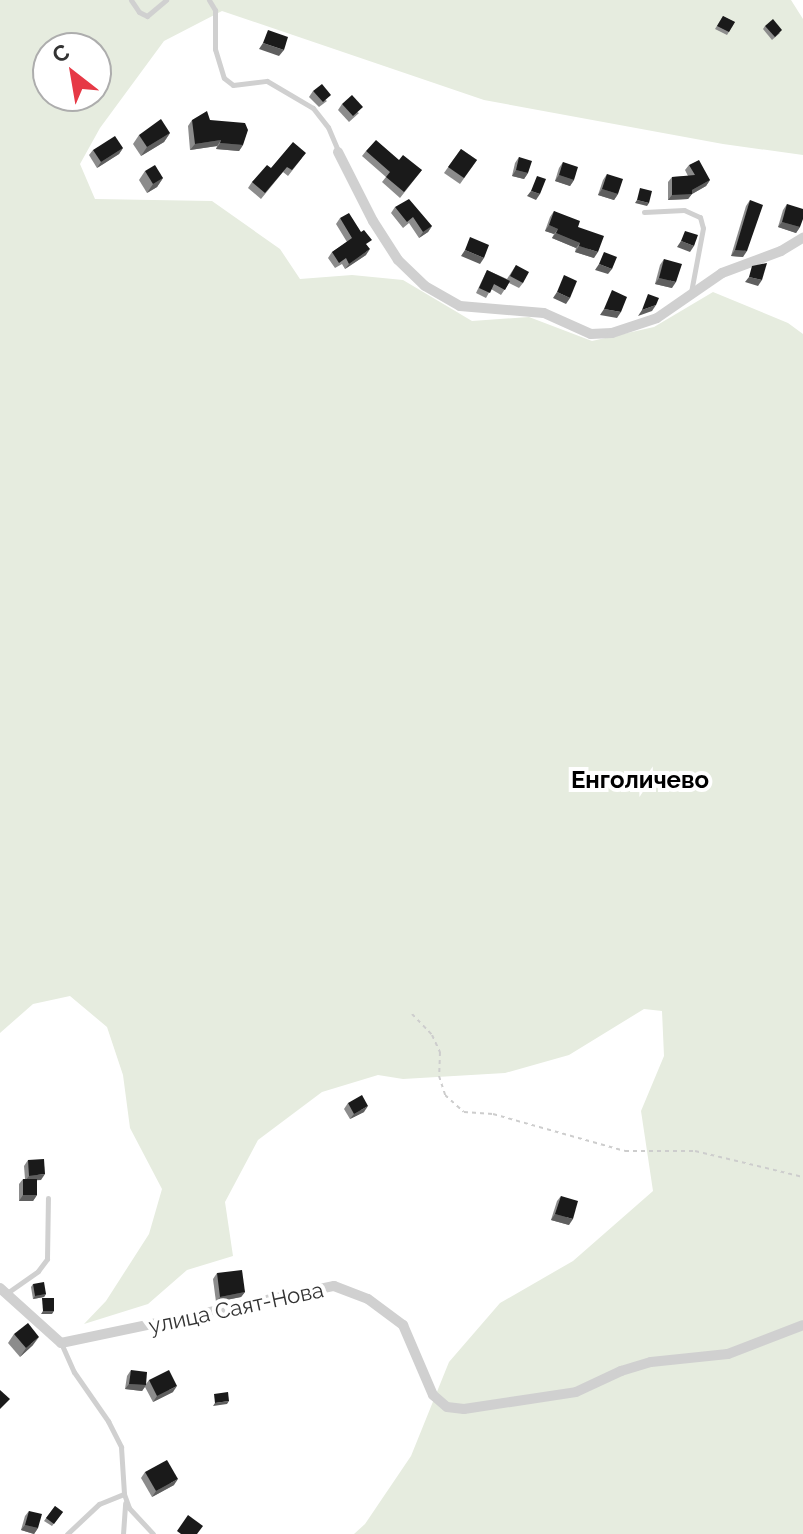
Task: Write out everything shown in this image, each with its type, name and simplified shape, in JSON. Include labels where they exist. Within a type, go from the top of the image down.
[{"type":"street","points":[[338,152],[373,221],[398,260],[425,286],[460,306],[544,313],[591,334],[612,333],[657,318],[722,273],[781,251],[803,238]]},
{"type":"street","name":"улица Саят-Нова","points":[[61,1343],[334,1286],[368,1299],[403,1325],[433,1395],[447,1407],[464,1409],[576,1392],[621,1371],[651,1362],[728,1354],[803,1325]]},
{"type":"street","points":[[3,1291],[61,1343]]},
{"type":"lane","points":[[131,0],[139,12],[147,16],[166,0]]},
{"type":"lane","points":[[209,0],[215,10],[215,49],[224,78],[233,85],[267,81],[313,108],[328,127],[338,152]]},
{"type":"lane","points":[[644,212],[684,210],[700,217],[703,228],[691,293]]},
{"type":"lane","points":[[3,1291],[38,1271],[47,1259],[48,1198]]},
{"type":"lane","points":[[61,1343],[74,1372],[108,1421],[121,1447],[125,1496],[123,1534]]},
{"type":"lane","points":[[67,1534],[99,1504],[125,1496]]},
{"type":"lane","points":[[125,1496],[129,1508],[153,1534]]},
{"type":"path","points":[[412,1014],[432,1035],[440,1052],[439,1076],[445,1095],[464,1112],[493,1114],[625,1151],[695,1151],[803,1177]]},
{"type":"shaded area","points":[[0,0],[791,0],[803,19],[803,155],[723,144],[484,100],[222,11],[164,41],[112,112],[112,32],[32,32],[32,112],[112,112],[80,164],[95,199],[212,201],[280,249],[300,279],[352,275],[403,280],[472,321],[529,317],[592,341],[654,327],[713,292],[788,323],[803,334],[803,1534],[354,1534],[365,1524],[411,1456],[449,1362],[500,1303],[573,1261],[653,1191],[641,1111],[664,1056],[662,1011],[644,1009],[569,1055],[505,1073],[403,1079],[378,1075],[322,1092],[258,1140],[225,1202],[233,1256],[187,1270],[148,1304],[84,1324],[106,1301],[149,1234],[162,1189],[130,1128],[123,1075],[107,1027],[70,996],[33,1004],[0,1033]]},
{"type":"building","points":[[723,16],[735,22],[729,32],[717,26]]},
{"type":"building","points":[[773,19],[782,30],[775,37],[765,26]]},
{"type":"building","points":[[268,30],[288,37],[284,50],[263,43]]},
{"type":"building","points":[[322,84],[331,95],[323,102],[313,91]]},
{"type":"building","points":[[352,95],[363,107],[353,116],[342,104]]},
{"type":"building","points":[[207,111],[210,120],[245,123],[248,130],[243,145],[220,143],[221,140],[195,144],[192,120]]},
{"type":"building","points":[[161,119],[170,133],[147,147],[139,135]]},
{"type":"building","points":[[115,136],[123,148],[101,162],[93,150]]},
{"type":"building","points":[[376,140],[399,160],[403,155],[422,170],[404,192],[386,177],[390,172],[366,151]]},
{"type":"building","points":[[293,142],[306,153],[292,170],[287,167],[265,193],[252,182],[267,165],[271,168]]},
{"type":"building","points":[[461,149],[477,160],[464,178],[448,167]]},
{"type":"building","points":[[519,157],[532,161],[528,173],[516,170]]},
{"type":"building","points":[[699,160],[710,180],[692,190],[692,194],[672,195],[672,177],[695,175],[689,165]]},
{"type":"building","points":[[563,162],[578,167],[574,180],[559,175]]},
{"type":"building","points":[[155,165],[163,178],[153,184],[145,171]]},
{"type":"building","points":[[607,174],[623,179],[618,194],[602,189]]},
{"type":"building","points":[[537,176],[546,179],[540,194],[531,191]]},
{"type":"building","points":[[640,188],[652,191],[649,203],[637,200]]},
{"type":"building","points":[[409,199],[432,226],[423,232],[413,217],[407,222],[395,207]]},
{"type":"building","points":[[750,200],[763,205],[747,251],[735,250]]},
{"type":"building","points":[[787,204],[803,209],[800,227],[782,222]]},
{"type":"building","points":[[554,211],[580,221],[578,227],[604,236],[598,252],[556,233],[558,229],[549,225]]},
{"type":"building","points":[[349,213],[361,232],[364,230],[372,240],[366,244],[370,249],[349,264],[346,258],[339,263],[332,252],[352,238],[340,218]]},
{"type":"building","points":[[685,231],[698,235],[694,246],[681,241]]},
{"type":"building","points":[[470,237],[489,245],[484,258],[465,250]]},
{"type":"building","points":[[604,252],[617,257],[612,269],[599,264]]},
{"type":"building","points":[[664,259],[682,264],[676,282],[659,278]]},
{"type":"building","points":[[767,263],[762,280],[749,277],[752,266]]},
{"type":"building","points":[[516,265],[529,272],[523,283],[510,276]]},
{"type":"building","points":[[487,270],[510,281],[505,290],[494,284],[490,293],[479,288]]},
{"type":"building","points":[[564,275],[577,281],[570,298],[557,292]]},
{"type":"building","points":[[612,290],[627,297],[621,312],[604,309]]},
{"type":"building","points":[[648,294],[659,298],[656,305],[642,310]]},
{"type":"building","points":[[362,1095],[368,1106],[354,1114],[348,1103]]},
{"type":"building","points":[[44,1159],[45,1174],[29,1176],[28,1160]]},
{"type":"building","points":[[23,1179],[37,1179],[37,1195],[23,1195]]},
{"type":"building","points":[[561,1196],[578,1201],[573,1219],[555,1214]]},
{"type":"building","points":[[242,1270],[245,1292],[220,1297],[217,1273]]},
{"type":"building","points":[[44,1282],[46,1294],[35,1296],[33,1284]]},
{"type":"building","points":[[42,1298],[54,1298],[54,1311],[43,1311]]},
{"type":"building","points":[[28,1323],[39,1337],[26,1348],[14,1334]]},
{"type":"building","points":[[131,1370],[147,1372],[146,1385],[129,1384]]},
{"type":"building","points":[[169,1370],[177,1386],[157,1396],[149,1380]]},
{"type":"building","points":[[0,1390],[10,1399],[0,1409]]},
{"type":"building","points":[[228,1392],[229,1401],[215,1403],[214,1394]]},
{"type":"building","points":[[167,1460],[178,1479],[156,1491],[145,1472]]},
{"type":"building","points":[[55,1506],[63,1512],[54,1524],[46,1518]]},
{"type":"building","points":[[29,1511],[42,1514],[38,1528],[25,1525]]},
{"type":"building","points":[[188,1515],[203,1526],[197,1534],[177,1531]]},
{"type":"district","name":"Енголичево","points":[[640,780]]}]
